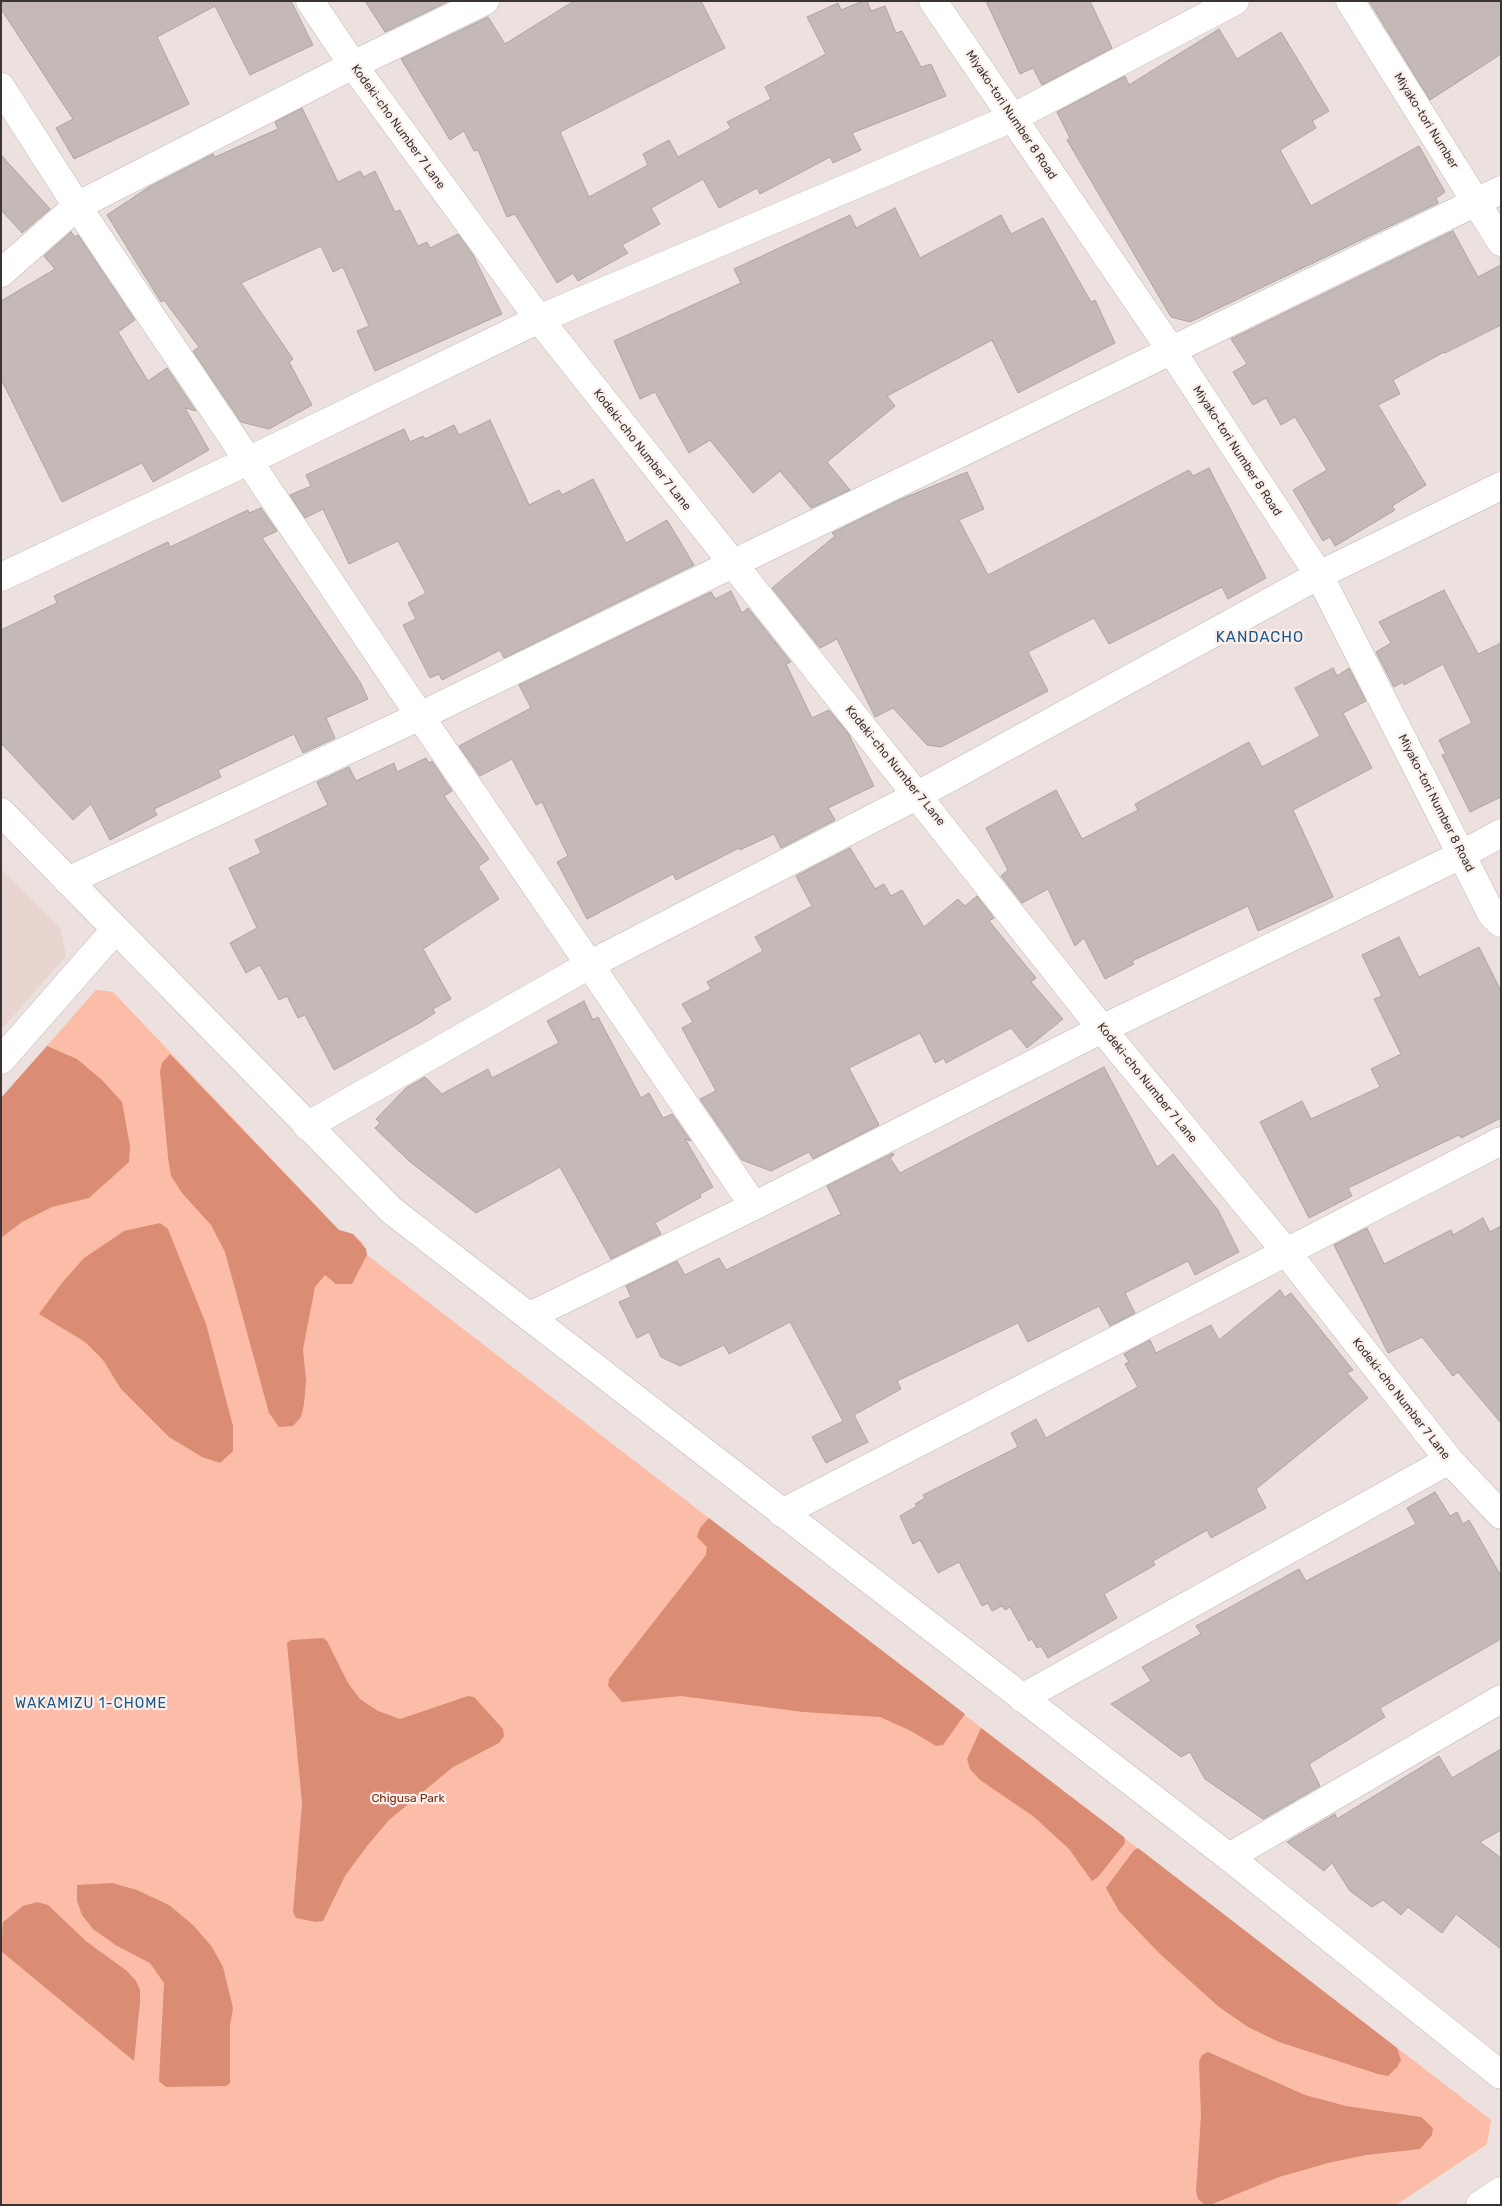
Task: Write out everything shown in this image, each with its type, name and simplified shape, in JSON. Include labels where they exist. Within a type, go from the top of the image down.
[{"type":"street","name":"Kodeki-cho Number 7 Lane","points":[[310,1],[353,65],[539,319],[1102,1029],[1287,1253],[1449,1460],[1501,1515]]},
{"type":"street","points":[[1,273],[78,206],[353,65],[486,1]]},
{"type":"street","name":"Miyako-tori Number 8 Road","points":[[933,1],[1171,350],[1319,575],[1463,854],[1492,915],[1501,924]]},
{"type":"street","points":[[1,577],[250,460],[539,319],[1012,118],[1235,1]]},
{"type":"street","name":"Miyako-tori Number","points":[[1350,1],[1501,242]]},
{"type":"street","points":[[1,87],[78,206],[420,716],[754,1206]]},
{"type":"street","points":[[68,881],[420,716],[1501,190]]},
{"type":"street","points":[[307,1126],[589,965],[918,795],[1319,575],[1501,486]]},
{"type":"street","points":[[1,812],[391,1210],[1229,1857],[1501,2075]]},
{"type":"street","points":[[530,1316],[754,1206],[1102,1029],[1463,854],[1501,833]]},
{"type":"street","points":[[1,1060],[115,930]]},
{"type":"street","points":[[782,1513],[1501,1141]]},
{"type":"street","points":[[1022,1698],[1449,1460]]},
{"type":"street","points":[[1229,1857],[1501,1699]]},
{"type":"street","points":[[1480,2205],[1501,2191]]},
{"type":"shaded area","points":[[1,869],[61,929],[66,956],[1,1030]]},
{"type":"green space","name":"Chigusa Park","points":[[96,990],[113,992],[339,1230],[353,1234],[363,1243],[367,1255],[1491,2120],[1487,2144],[1396,2205],[1,2205],[1,1098]]},
{"type":"green space","points":[[47,1046],[77,1059],[102,1080],[122,1102],[130,1146],[129,1162],[89,1198],[52,1207],[22,1222],[1,1238],[1,1098]]},
{"type":"green space","points":[[170,1054],[339,1230],[353,1234],[366,1249],[367,1255],[352,1284],[336,1284],[325,1275],[315,1287],[303,1349],[306,1380],[304,1404],[301,1417],[293,1426],[279,1427],[269,1413],[225,1252],[211,1225],[182,1193],[171,1176],[160,1071],[162,1063]]},
{"type":"green space","points":[[160,1223],[168,1229],[206,1324],[233,1426],[233,1451],[220,1463],[202,1457],[169,1437],[121,1389],[103,1360],[85,1342],[39,1314],[61,1284],[84,1258],[124,1231]]},
{"type":"green space","points":[[709,1518],[965,1714],[943,1745],[936,1746],[911,1731],[880,1717],[803,1712],[681,1696],[622,1702],[608,1686],[609,1679],[706,1555],[707,1547],[697,1537],[700,1528]]},
{"type":"green space","points":[[323,1638],[327,1641],[348,1683],[360,1699],[378,1711],[400,1719],[468,1696],[474,1697],[503,1729],[504,1736],[499,1743],[453,1767],[389,1820],[345,1876],[323,1921],[316,1922],[296,1918],[293,1912],[302,1804],[287,1643],[291,1640]]},
{"type":"green space","points":[[981,1728],[1124,1837],[1125,1843],[1098,1877],[1092,1881],[1069,1849],[1033,1816],[980,1780],[970,1769],[967,1759]]},
{"type":"green space","points":[[1138,1848],[1397,2048],[1401,2060],[1397,2067],[1388,2076],[1378,2074],[1279,2042],[1248,2027],[1219,2007],[1159,1953],[1119,1911],[1106,1888],[1134,1850]]},
{"type":"green space","points":[[112,1883],[137,1890],[169,1905],[193,1925],[212,1947],[223,1967],[233,2008],[230,2026],[230,2083],[226,2086],[166,2087],[159,2081],[164,1983],[150,1963],[117,1946],[93,1929],[82,1915],[77,1901],[77,1885]]},
{"type":"green space","points":[[37,1902],[48,1905],[87,1942],[127,1971],[136,1981],[140,1990],[140,2002],[134,2061],[1,1951],[3,1922],[23,1906]]},
{"type":"green space","points":[[1208,2052],[1305,2095],[1346,2106],[1421,2117],[1433,2128],[1432,2135],[1420,2149],[1366,2155],[1328,2163],[1279,2177],[1210,2205],[1204,2204],[1198,2199],[1196,2192],[1201,2116],[1199,2062],[1202,2055]]},
{"type":"building","points":[[1,1],[291,1],[313,45],[250,75],[215,6],[157,37],[189,104],[74,159],[56,128],[73,119],[1,9]]},
{"type":"building","points":[[365,1],[449,1],[385,32]]},
{"type":"building","points":[[574,1],[701,1],[725,48],[560,132],[589,197],[648,165],[643,154],[669,140],[678,157],[731,128],[727,122],[771,99],[765,87],[826,54],[807,17],[838,3],[841,10],[863,1],[867,1],[871,11],[885,6],[896,33],[902,31],[921,67],[931,64],[946,96],[852,133],[861,150],[833,163],[830,157],[760,194],[757,188],[719,208],[703,179],[651,208],[660,224],[622,245],[628,253],[578,281],[573,273],[557,283],[515,214],[507,217],[478,150],[474,151],[464,131],[450,140],[401,59],[488,17],[505,44]]},
{"type":"building","points":[[986,1],[1090,1],[1112,48],[1042,85],[1033,68],[1020,74]]},
{"type":"building","points":[[1369,1],[1501,1],[1501,54],[1430,100]]},
{"type":"building","points":[[1219,29],[1237,59],[1281,32],[1329,111],[1312,121],[1316,128],[1280,150],[1311,206],[1419,146],[1445,192],[1436,198],[1438,203],[1190,322],[1171,317],[1067,140],[1070,138],[1057,112],[1125,76],[1129,85]]},
{"type":"building","points":[[302,108],[338,182],[360,171],[364,177],[375,171],[395,212],[400,210],[418,246],[427,242],[430,248],[458,234],[473,255],[502,314],[375,371],[357,331],[369,326],[343,267],[333,272],[321,246],[241,283],[293,359],[289,362],[312,405],[269,429],[241,422],[193,351],[199,347],[164,300],[161,302],[107,215],[149,187],[213,154],[215,157],[278,129],[275,122]]},
{"type":"building","points":[[1,155],[50,209],[22,233],[1,210]]},
{"type":"building","points":[[895,208],[920,258],[1001,215],[1011,234],[1043,218],[1091,302],[1095,300],[1115,343],[1018,393],[992,340],[887,396],[895,406],[827,462],[850,490],[811,508],[780,471],[753,493],[710,440],[689,453],[655,392],[640,399],[614,341],[741,283],[734,269],[850,215],[856,228]]},
{"type":"building","points":[[1453,231],[1478,277],[1501,265],[1501,325],[1444,352],[1393,380],[1400,394],[1378,405],[1426,485],[1392,506],[1395,510],[1335,546],[1330,537],[1323,541],[1293,490],[1327,470],[1295,417],[1281,425],[1266,398],[1253,405],[1233,372],[1247,364],[1231,339]]},
{"type":"building","points":[[71,232],[75,237],[78,235],[135,320],[118,332],[148,381],[167,368],[196,411],[185,408],[209,450],[153,482],[142,463],[62,502],[1,379],[1,301],[55,269],[44,256]]},
{"type":"building","points":[[490,420],[529,505],[559,490],[562,495],[593,479],[626,543],[667,520],[694,565],[504,658],[500,650],[442,680],[439,674],[430,678],[403,625],[416,619],[408,603],[426,593],[398,541],[349,564],[323,509],[305,518],[290,495],[311,486],[306,475],[404,429],[410,442],[423,436],[425,439],[454,425],[459,435]]},
{"type":"building","points":[[1209,468],[1266,578],[1228,599],[1222,587],[1109,644],[1094,618],[1028,652],[1048,691],[941,747],[927,745],[893,708],[875,717],[837,639],[820,648],[772,588],[835,536],[832,533],[899,500],[967,472],[984,509],[959,520],[988,575],[1189,470],[1193,476]]},
{"type":"building","points":[[261,508],[277,531],[262,538],[360,682],[368,699],[326,718],[335,738],[303,753],[294,734],[218,770],[221,777],[154,809],[157,815],[110,840],[91,804],[73,820],[1,743],[1,630],[57,603],[54,596],[168,542],[170,547],[248,510],[249,513]]},
{"type":"building","points":[[1444,590],[1478,654],[1501,643],[1501,797],[1470,812],[1442,755],[1446,754],[1439,740],[1472,723],[1443,664],[1404,685],[1403,682],[1394,687],[1376,652],[1391,643],[1379,622]]},
{"type":"building","points":[[731,591],[742,613],[748,608],[791,662],[786,664],[812,718],[829,710],[848,733],[874,786],[828,808],[835,820],[781,848],[774,834],[740,850],[739,848],[676,880],[673,874],[587,919],[557,862],[568,856],[542,802],[536,805],[512,759],[480,776],[459,746],[531,708],[519,685],[711,592],[715,599]]},
{"type":"building","points":[[1333,668],[1337,676],[1349,668],[1366,701],[1343,713],[1372,768],[1293,810],[1333,897],[1258,931],[1248,906],[1132,961],[1134,964],[1105,979],[1084,938],[1075,946],[1048,889],[1022,903],[1001,876],[1008,870],[986,828],[1056,790],[1082,839],[1138,810],[1135,804],[1249,742],[1262,767],[1320,736],[1295,688]]},
{"type":"building","points":[[426,758],[429,763],[432,761],[452,791],[444,796],[489,859],[478,867],[499,899],[423,949],[451,999],[433,1009],[435,1013],[421,1022],[334,1070],[305,1015],[298,1018],[287,996],[279,1000],[260,965],[246,973],[230,943],[257,928],[229,868],[261,853],[255,840],[328,805],[317,782],[349,767],[356,781],[394,763],[397,772]]},
{"type":"building","points":[[850,848],[875,889],[884,884],[891,896],[902,890],[924,927],[958,899],[965,906],[977,896],[994,918],[989,921],[1036,978],[1031,982],[1063,1019],[1027,1048],[1011,1028],[946,1063],[944,1058],[935,1063],[920,1033],[849,1068],[879,1125],[813,1159],[809,1152],[771,1171],[742,1160],[700,1099],[716,1091],[682,1028],[693,1022],[682,1004],[711,989],[707,982],[763,951],[755,937],[812,906],[796,876]]},
{"type":"building","points":[[1399,937],[1419,977],[1479,947],[1501,991],[1501,1118],[1461,1138],[1459,1135],[1348,1188],[1352,1196],[1309,1218],[1260,1122],[1302,1101],[1311,1119],[1380,1087],[1371,1069],[1401,1054],[1374,999],[1382,996],[1362,955]]},
{"type":"building","points":[[584,1001],[593,1020],[598,1017],[641,1098],[649,1093],[663,1118],[672,1114],[691,1141],[685,1139],[713,1187],[700,1194],[701,1197],[655,1223],[661,1234],[611,1259],[560,1167],[476,1213],[409,1161],[375,1128],[380,1123],[376,1119],[406,1088],[425,1077],[442,1094],[488,1069],[492,1078],[559,1043],[547,1021]]},
{"type":"building","points":[[1104,1067],[1157,1167],[1173,1154],[1218,1210],[1239,1252],[1195,1275],[1188,1261],[1125,1293],[1135,1313],[1110,1326],[1099,1306],[1028,1342],[1018,1323],[897,1381],[901,1389],[854,1415],[868,1442],[826,1463],[812,1437],[843,1421],[790,1322],[729,1354],[724,1345],[680,1366],[661,1357],[649,1332],[637,1338],[619,1302],[631,1297],[626,1286],[677,1261],[685,1275],[719,1258],[726,1270],[841,1214],[827,1186],[893,1153],[894,1155],[890,1158],[900,1173]]},
{"type":"building","points":[[1483,1218],[1490,1232],[1501,1226],[1501,1423],[1458,1372],[1453,1376],[1422,1337],[1388,1353],[1334,1245],[1367,1228],[1384,1264],[1451,1230],[1453,1235]]},
{"type":"building","points":[[1280,1290],[1285,1297],[1291,1293],[1353,1370],[1347,1373],[1368,1398],[1256,1489],[1266,1508],[1211,1538],[1207,1530],[1153,1561],[1155,1565],[1104,1594],[1117,1618],[1048,1658],[1041,1646],[1037,1648],[1032,1639],[1029,1641],[1010,1607],[1005,1610],[1002,1606],[992,1611],[988,1603],[982,1606],[959,1562],[938,1573],[920,1540],[913,1544],[900,1516],[917,1506],[915,1504],[925,1498],[923,1495],[1018,1447],[1011,1433],[1036,1419],[1046,1438],[1138,1387],[1125,1364],[1129,1362],[1124,1354],[1150,1340],[1156,1353],[1211,1325],[1219,1340]]},
{"type":"building","points":[[1435,1492],[1450,1516],[1457,1512],[1463,1524],[1469,1520],[1501,1576],[1501,1639],[1380,1708],[1385,1717],[1309,1764],[1320,1786],[1263,1819],[1205,1779],[1190,1752],[1181,1757],[1111,1704],[1151,1681],[1142,1667],[1201,1634],[1196,1626],[1299,1569],[1306,1581],[1416,1524],[1407,1508]]},
{"type":"building","points":[[1501,1749],[1501,1830],[1480,1842],[1501,1858],[1501,1949],[1456,1914],[1442,1933],[1408,1907],[1401,1915],[1383,1900],[1372,1907],[1350,1891],[1332,1863],[1324,1871],[1287,1842],[1335,1814],[1337,1819],[1439,1756],[1452,1778]]},
{"type":"district","name":"KANDACHO","points":[[1260,638]]},
{"type":"district","name":"WAKAMIZU 1-CHOME","points":[[91,1704]]}]
